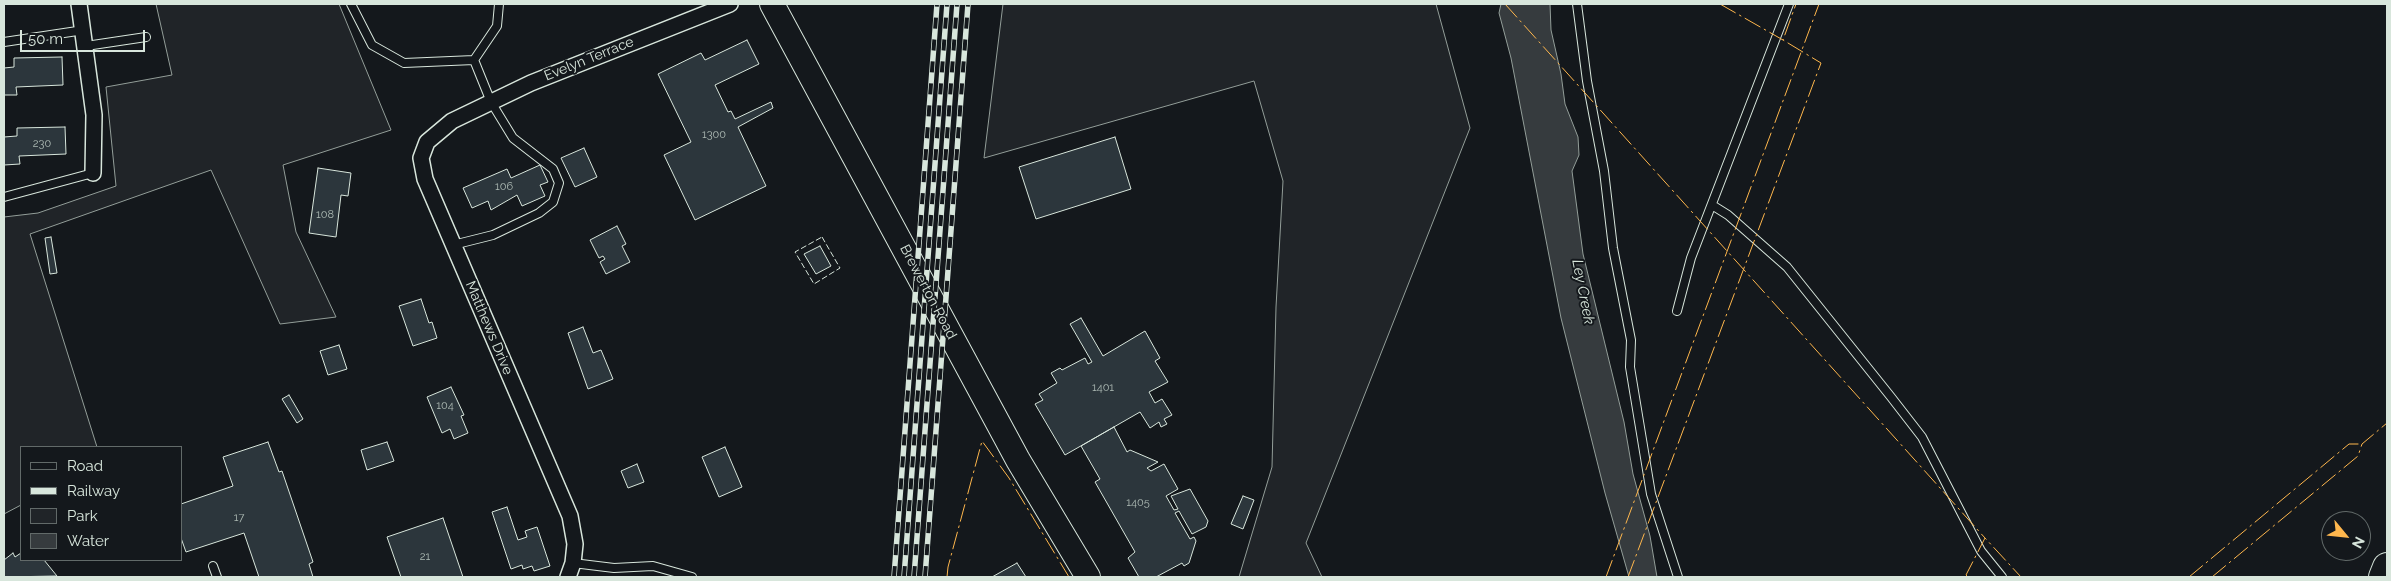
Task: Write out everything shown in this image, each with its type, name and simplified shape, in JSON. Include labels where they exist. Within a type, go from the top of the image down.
[{"type":"highway","points":[[2383,577],[2387,567]]},
{"type":"main road","name":"Brewerton Road","points":[[772,4],[1018,460],[1088,577]]},
{"type":"street","points":[[79,4],[94,115],[93,173]]},
{"type":"street","name":"Evelyn Terrace","points":[[452,121],[531,83],[730,4]]},
{"type":"street","name":"Matthews Drive","points":[[452,121],[427,142],[421,158],[425,179],[570,516],[575,544],[571,570]]},
{"type":"lane","points":[[351,4],[372,45],[404,63],[474,60]]},
{"type":"lane","points":[[474,60],[497,26],[499,4]]},
{"type":"lane","points":[[1577,4],[1587,81],[1604,171],[1613,248],[1631,340],[1630,367],[1651,494],[1678,577]]},
{"type":"lane","points":[[1677,311],[1691,258],[1789,4]]},
{"type":"lane","points":[[4,42],[84,30]]},
{"type":"lane","points":[[86,46],[146,37]]},
{"type":"lane","points":[[453,244],[493,235],[539,213],[553,202],[559,183],[553,168],[513,138],[491,102],[474,60]]},
{"type":"lane","points":[[4,197],[93,173]]},
{"type":"lane","points":[[1712,205],[1728,215],[1787,267],[1896,404],[1922,438],[1981,551],[2002,577]]},
{"type":"lane","points":[[213,566],[217,577]]},
{"type":"lane","points":[[571,570],[653,566],[692,577]]},
{"type":"green space","points":[[156,4],[339,4],[391,130],[283,165],[296,232],[336,317],[280,324],[211,170],[30,234],[97,446],[20,446],[20,506],[4,514],[4,217],[38,213],[116,186],[106,87],[172,75]]},
{"type":"green space","points":[[1003,4],[1436,4],[1470,128],[1306,543],[1322,577],[1239,577],[1272,467],[1276,307],[1283,181],[1254,81],[984,158]]},
{"type":"water","name":"Ley Creek","points":[[1501,4],[1550,4],[1551,30],[1561,74],[1565,104],[1578,137],[1579,155],[1572,171],[1583,254],[1624,422],[1633,474],[1650,536],[1657,577],[1629,577],[1605,493],[1561,318],[1511,58],[1499,13]]},
{"type":"building","points":[[747,40],[759,64],[715,85],[728,112],[731,111],[735,119],[771,102],[773,108],[738,127],[766,186],[695,220],[664,155],[691,142],[658,74],[701,53],[705,60]]},
{"type":"building","points":[[62,57],[63,85],[16,87],[17,95],[4,95],[4,68],[14,67],[14,58]]},
{"type":"building","points":[[65,127],[66,154],[19,156],[20,164],[4,165],[4,137],[17,136],[17,128]]},
{"type":"building","points":[[1115,137],[1131,189],[1036,219],[1019,167]]},
{"type":"building","points":[[584,148],[597,177],[575,187],[561,158]]},
{"type":"building","points":[[540,165],[548,182],[540,185],[545,196],[522,206],[517,195],[491,210],[488,201],[472,208],[463,188],[507,169],[511,178]]},
{"type":"building","points":[[318,168],[351,173],[348,196],[341,195],[336,237],[309,233]]},
{"type":"building","points":[[617,226],[626,244],[622,246],[630,262],[606,274],[600,262],[605,259],[603,256],[599,258],[590,240]]},
{"type":"building","points":[[51,237],[57,273],[50,274],[45,238]]},
{"type":"building","points":[[820,246],[831,266],[816,274],[804,254]]},
{"type":"building","points":[[421,299],[429,323],[432,322],[437,338],[413,346],[399,306]]},
{"type":"building","points":[[1081,318],[1103,356],[1145,331],[1160,358],[1155,361],[1168,382],[1149,392],[1155,403],[1162,399],[1172,415],[1164,419],[1167,424],[1161,427],[1159,422],[1150,428],[1140,412],[1065,455],[1035,404],[1043,400],[1039,394],[1057,383],[1051,373],[1060,368],[1062,370],[1085,358],[1088,364],[1092,362],[1070,324]]},
{"type":"building","points":[[583,327],[593,353],[601,350],[613,379],[588,389],[568,333]]},
{"type":"building","points":[[339,345],[347,369],[328,375],[320,351]]},
{"type":"building","points":[[451,387],[464,415],[461,416],[468,433],[454,439],[450,429],[442,433],[427,397]]},
{"type":"building","points":[[289,395],[303,419],[297,423],[282,399]]},
{"type":"building","points":[[1114,427],[1127,452],[1130,450],[1158,462],[1147,468],[1151,471],[1164,464],[1178,489],[1166,496],[1174,510],[1178,509],[1171,496],[1190,489],[1208,521],[1206,527],[1192,534],[1179,511],[1175,513],[1190,539],[1194,537],[1196,541],[1189,563],[1184,566],[1182,563],[1156,577],[1139,577],[1128,558],[1135,552],[1095,482],[1100,479],[1081,446]]},
{"type":"building","points":[[268,442],[279,472],[282,471],[313,562],[309,564],[313,577],[259,577],[244,533],[186,552],[182,541],[182,504],[233,486],[223,457]]},
{"type":"building","points":[[387,442],[394,461],[367,470],[361,450]]},
{"type":"building","points":[[725,447],[742,487],[719,497],[702,457]]},
{"type":"building","points":[[637,464],[644,482],[628,488],[621,471]]},
{"type":"building","points":[[1243,496],[1254,500],[1243,529],[1231,524]]},
{"type":"building","points":[[507,507],[518,540],[527,537],[525,531],[537,527],[550,566],[534,571],[532,566],[523,569],[522,565],[511,569],[492,512]]},
{"type":"building","points":[[443,518],[463,577],[401,577],[387,537]]},
{"type":"building","points":[[13,553],[15,557],[20,554],[20,561],[45,561],[57,576],[4,577],[4,560]]},
{"type":"building","points":[[1017,563],[1026,577],[992,577]]},
{"type":"railway","points":[[894,577],[937,4]]},
{"type":"railway","points":[[904,577],[947,4]]},
{"type":"railway","points":[[914,577],[957,4]]},
{"type":"railway","points":[[925,577],[968,4]]},
{"type":"fence","points":[[822,237],[840,268],[814,284],[795,252],[822,237]]},
{"type":"power","points":[[1505,4],[1985,538]]},
{"type":"power","points":[[1720,4],[1783,40]]},
{"type":"power","points":[[1628,577],[1821,63],[1783,40],[1796,4]]},
{"type":"power","points":[[1606,577],[1819,4]]},
{"type":"power","points":[[2212,577],[2358,456],[2362,444],[2387,423]]},
{"type":"power","points":[[947,577],[948,567],[982,441],[1009,478],[1069,577]]},
{"type":"power","points":[[2189,577],[2349,444],[2362,444]]},
{"type":"power","points":[[1968,577],[1966,575],[1985,538],[2021,577]]}]
